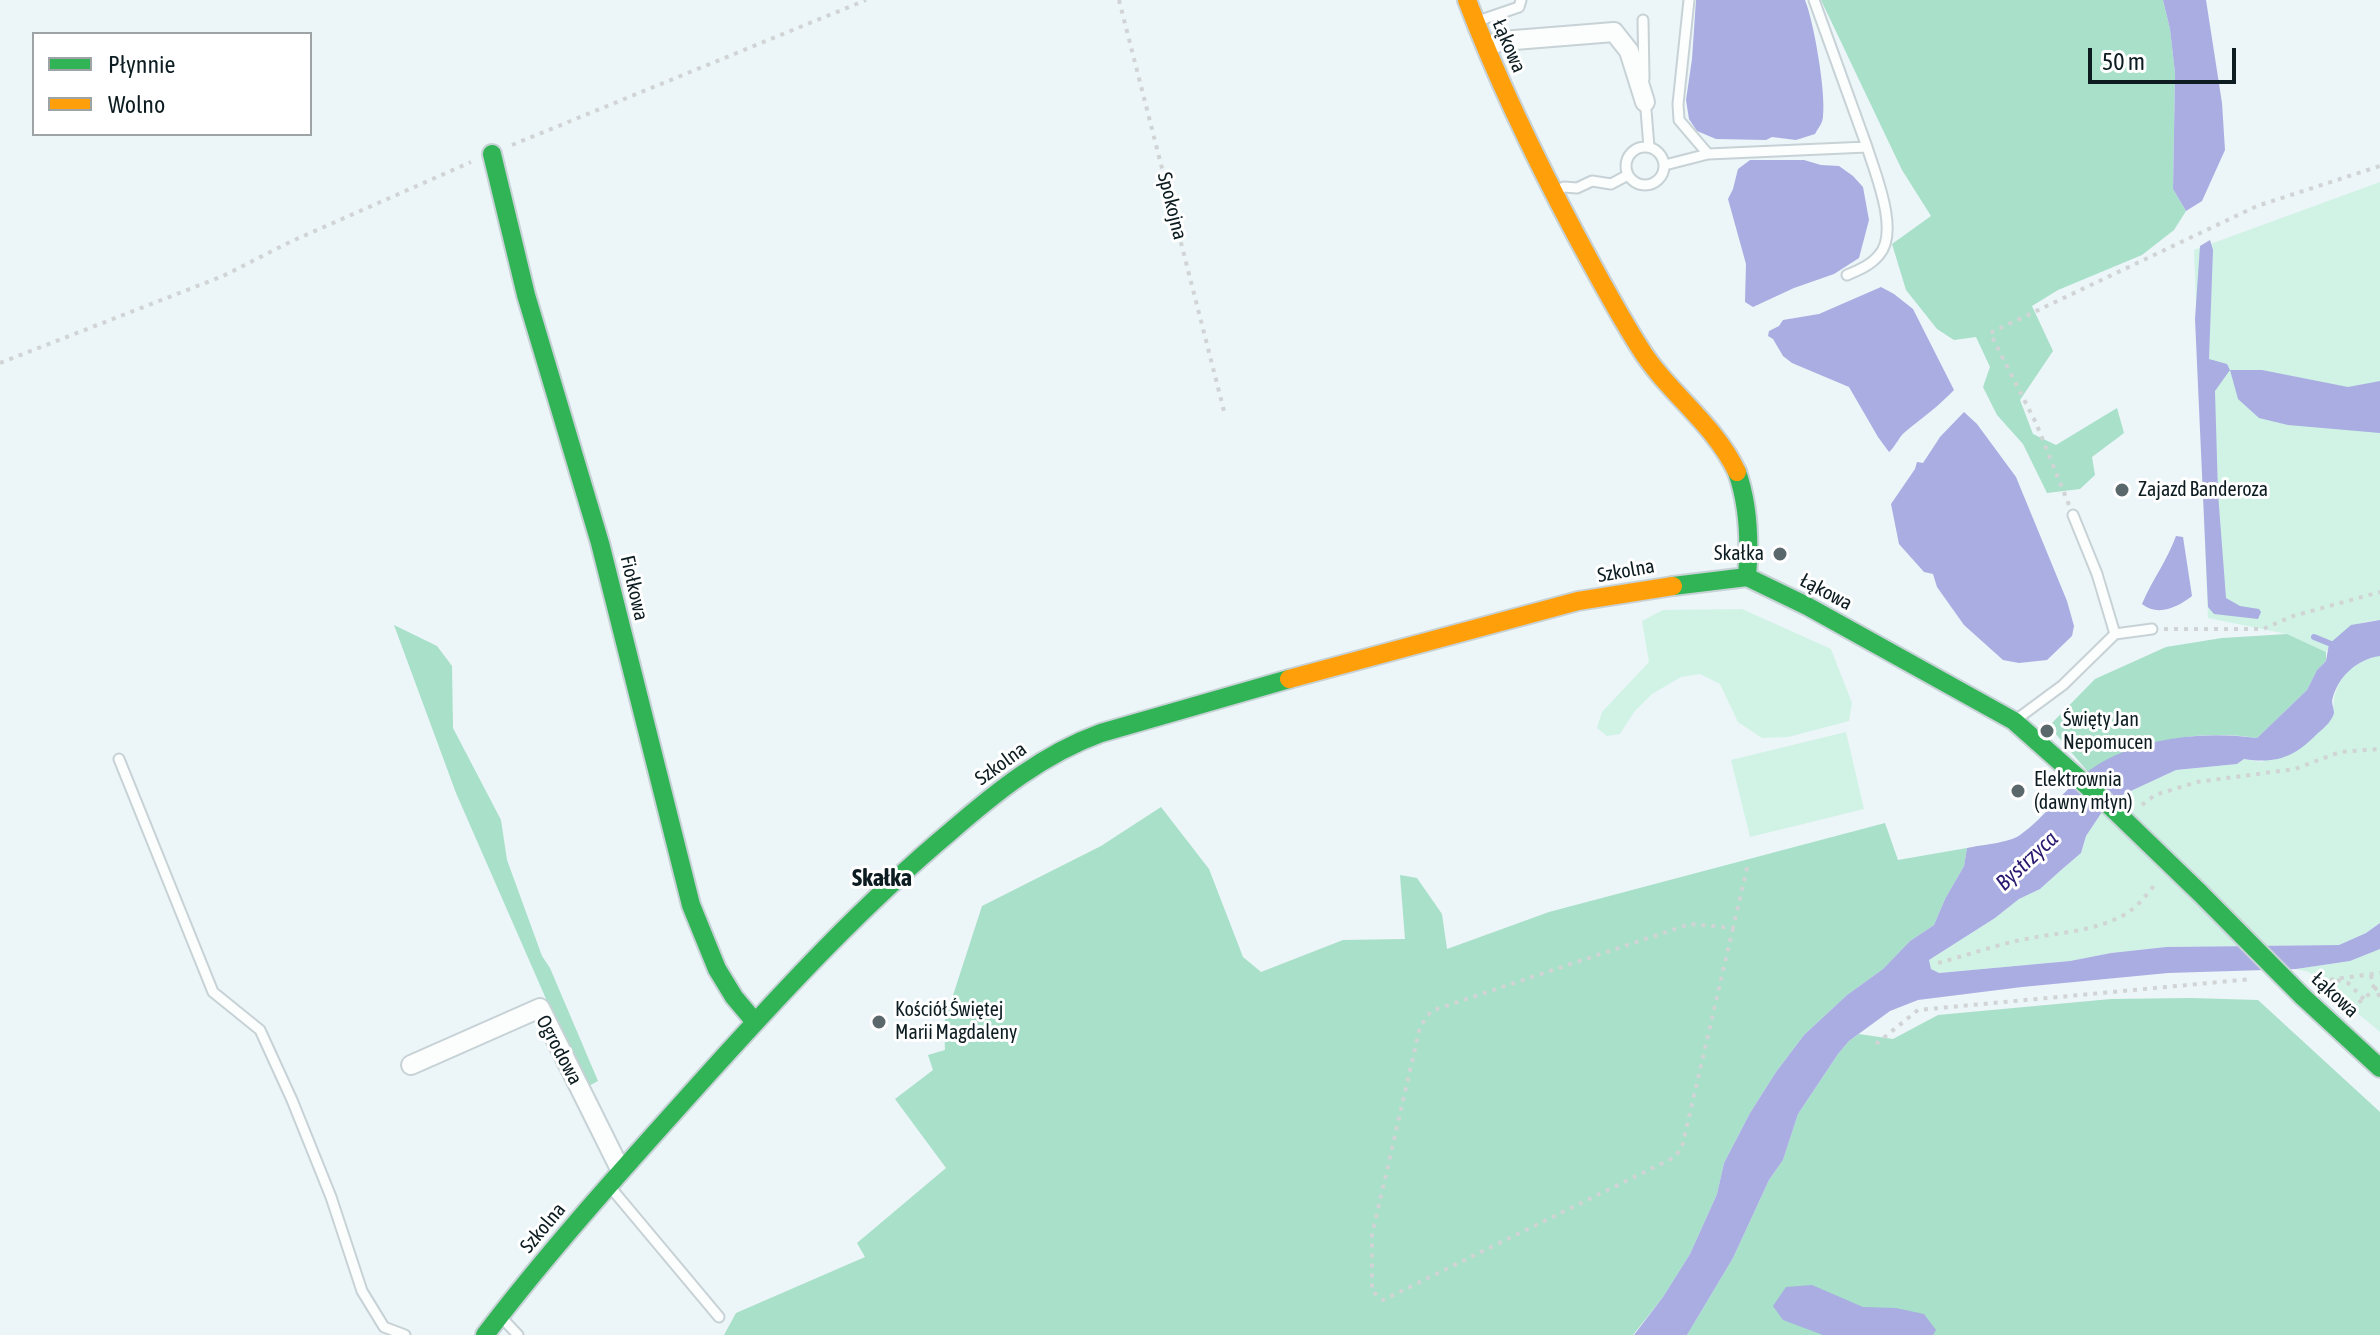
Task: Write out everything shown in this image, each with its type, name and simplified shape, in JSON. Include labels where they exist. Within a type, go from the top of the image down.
[{"type":"street","name":"Łąkowa","points":[[1467,0],[1514,116],[1597,274],[1644,354],[1704,420],[1730,458],[1742,490],[1748,525],[1747,577],[1807,606],[2014,721],[2306,988],[2333,1023],[2380,1068]]},
{"type":"street","points":[[1486,47],[1502,41],[1614,32],[1629,51],[1645,102]]},
{"type":"street","name":"Fiołkowa","points":[[492,154],[515,252],[579,464],[611,584],[697,926],[718,972],[755,1022]]},
{"type":"street","name":"Szkolna","points":[[485,1335],[615,1178],[755,1022],[865,906],[926,850],[1003,788],[1064,747],[1101,733],[1245,692],[1563,605],[1683,584],[1747,577]]},
{"type":"street","name":"Ogrodowa","points":[[411,1065],[540,1008],[615,1178]]},
{"type":"lane","points":[[1475,22],[1519,7],[1521,0]]},
{"type":"lane","points":[[1689,0],[1679,120],[1708,154]]},
{"type":"lane","points":[[1814,0],[1878,179],[1889,227],[1882,253],[1866,267],[1847,275]]},
{"type":"lane","points":[[1643,20],[1649,147]]},
{"type":"lane","points":[[1649,147],[1659,153],[1665,165],[1663,173],[1659,181],[1652,185],[1636,184],[1628,175],[1626,166],[1629,155],[1637,148],[1649,147]]},
{"type":"lane","points":[[1665,165],[1708,154],[1867,147]]},
{"type":"lane","points":[[1554,193],[1564,187],[1577,188],[1592,181],[1611,184],[1628,175]]},
{"type":"lane","points":[[2073,515],[2097,574],[2115,634]]},
{"type":"lane","points":[[2014,721],[2063,685],[2115,634],[2152,629]]},
{"type":"lane","points":[[119,759],[213,992],[260,1030],[331,1197],[362,1291],[384,1327],[405,1335]]},
{"type":"lane","points":[[615,1178],[719,1317]]},
{"type":"lane","points":[[500,1315],[518,1335]]},
{"type":"path","points":[[0,363],[223,276],[290,242],[492,154],[866,0]]},
{"type":"path","name":"Spokojna","points":[[1119,0],[1224,411]]},
{"type":"path","points":[[2073,515],[2036,423],[1990,333],[2257,206],[2380,166]]},
{"type":"path","points":[[2152,629],[2263,629],[2293,616],[2380,592]]},
{"type":"path","points":[[2118,814],[2155,795],[2197,782],[2295,769],[2340,752],[2380,749]]},
{"type":"path","points":[[1733,928],[1690,924],[1431,1011],[1420,1027],[1372,1235],[1372,1291],[1383,1300],[1675,1157],[1682,1147],[1748,864]]},
{"type":"path","points":[[1938,963],[2019,941],[2090,928],[2122,917],[2148,893],[2170,866]]},
{"type":"path","points":[[2306,988],[2318,982],[2380,973]]},
{"type":"path","points":[[2371,975],[2380,997]]},
{"type":"path","points":[[1876,1044],[1918,1010],[2262,979]]},
{"type":"path","points":[[2335,980],[2348,983],[2364,999]]},
{"type":"path","points":[[2333,1023],[2378,987]]},
{"type":"green space","points":[[1821,0],[2163,0],[2175,73],[2173,189],[2186,211],[2174,230],[2142,255],[2058,290],[2032,306],[2053,351],[2020,400],[2033,434],[2056,445],[2117,408],[2124,433],[2092,457],[2095,475],[2080,489],[2047,493],[2023,444],[1997,415],[1983,387],[1990,367],[1976,337],[1954,340],[1937,329],[1906,290],[1892,244],[1931,216],[1902,170]]},
{"type":"green space","points":[[2380,182],[2380,620],[2349,628],[2326,652],[2287,634],[2208,618],[2194,250]]},
{"type":"green space","points":[[1742,609],[1831,649],[1852,703],[1849,721],[1788,737],[1762,738],[1738,722],[1720,684],[1700,674],[1681,677],[1652,694],[1634,712],[1620,734],[1607,736],[1597,728],[1602,712],[1649,662],[1642,621],[1663,610]]},
{"type":"green space","points":[[394,625],[437,646],[452,666],[453,728],[501,820],[507,860],[542,956],[598,1081],[585,1088],[456,793]]},
{"type":"green space","points":[[2287,634],[2326,652],[2326,661],[2317,670],[2307,690],[2257,738],[2214,735],[2170,740],[2127,752],[2088,772],[2049,726],[2095,679],[2166,647],[2222,638]]},
{"type":"green space","points":[[2380,656],[2380,923],[2366,933],[2339,945],[2166,947],[2070,961],[1939,973],[1931,969],[1929,960],[2019,899],[2040,889],[2081,853],[2086,836],[2102,812],[2120,796],[2176,770],[2237,764],[2244,759],[2262,762],[2334,713],[2335,694],[2344,675],[2355,664]]},
{"type":"green space","points":[[1846,732],[1864,809],[1750,837],[1731,760]]},
{"type":"green space","points":[[1161,807],[1209,869],[1243,957],[1261,972],[1343,940],[1405,939],[1400,875],[1417,878],[1442,914],[1447,949],[1549,912],[1885,823],[1898,860],[1967,848],[1964,866],[1934,925],[1910,941],[1883,969],[1847,995],[1804,1035],[1776,1072],[1724,1163],[1717,1194],[1690,1254],[1663,1297],[1633,1335],[724,1335],[736,1313],[865,1257],[857,1243],[946,1168],[895,1099],[933,1070],[928,1055],[945,1050],[944,1023],[982,906],[1101,846]]},
{"type":"green space","points":[[2380,949],[2380,1032],[2309,972],[2296,969],[2350,961]]},
{"type":"green space","points":[[2111,999],[2258,1000],[2380,1112],[2380,1335],[1687,1335],[1733,1258],[1769,1180],[1783,1160],[1798,1114],[1838,1054],[1859,1034],[1893,1039],[1938,1015]]},
{"type":"water","points":[[1696,0],[1805,0],[1823,91],[1823,119],[1815,134],[1796,140],[1772,137],[1766,140],[1716,139],[1697,131],[1689,119],[1686,100]]},
{"type":"water","points":[[2163,0],[2206,0],[2222,103],[2225,150],[2202,201],[2186,211],[2173,189],[2175,73]]},
{"type":"water","points":[[1750,160],[1804,160],[1839,166],[1863,187],[1869,220],[1859,258],[1834,274],[1753,307],[1745,302],[1746,264],[1728,199],[1738,169]]},
{"type":"water","points":[[2210,240],[2213,250],[2209,359],[2227,364],[2230,370],[2215,391],[2218,493],[2226,598],[2240,606],[2259,609],[2258,619],[2214,614],[2208,607],[2195,319],[2200,246]]},
{"type":"water","points":[[1881,287],[1913,309],[1954,390],[1905,432],[1889,452],[1849,387],[1792,363],[1768,336],[1769,331],[1783,320],[1819,314]]},
{"type":"water","points":[[2230,370],[2262,370],[2348,387],[2380,381],[2380,433],[2288,425],[2259,418],[2238,399]]},
{"type":"water","points":[[1964,412],[1977,424],[2016,477],[2067,601],[2074,626],[2072,636],[2047,660],[2019,663],[2003,660],[1964,625],[1937,587],[1933,574],[1924,572],[1899,544],[1891,504],[1917,462],[1923,463],[1940,437]]},
{"type":"water","points":[[2176,536],[2183,537],[2192,596],[2168,609],[2148,608],[2142,604]]},
{"type":"water","name":"Bystrzyca","points":[[2380,620],[2380,656],[2356,665],[2343,677],[2332,701],[2332,719],[2301,748],[2276,759],[2244,759],[2237,764],[2176,770],[2120,796],[2102,812],[2086,836],[2081,853],[2040,889],[2019,899],[1929,960],[1931,969],[1939,973],[2070,961],[2166,947],[2339,945],[2380,923],[2380,949],[2350,961],[2296,969],[2168,973],[2022,987],[1918,1000],[1890,1011],[1849,1041],[1798,1114],[1783,1160],[1769,1180],[1733,1258],[1687,1335],[1634,1335],[1690,1254],[1717,1194],[1724,1163],[1776,1072],[1804,1035],[1847,995],[1883,969],[1910,941],[1934,925],[1964,866],[1967,848],[2002,842],[2020,835],[2087,772],[2125,751],[2191,736],[2257,738],[2307,690],[2317,670],[2326,661],[2329,644],[2351,625]]},
{"type":"water","points":[[1812,1285],[1863,1307],[1896,1308],[1924,1314],[1936,1330],[1933,1335],[1823,1335],[1783,1320],[1773,1306],[1786,1287]]},
{"type":"waterway","points":[[2314,637],[2336,646]]},
{"type":"traffic: fast","points":[[492,154],[526,295],[600,543],[691,905],[717,969],[734,997],[755,1022]]},
{"type":"traffic: fast","points":[[1737,472],[1748,524],[1747,577]]},
{"type":"traffic: fast","points":[[1673,586],[1747,577],[1807,606],[2014,721],[2112,808],[2200,893]]},
{"type":"traffic: fast","points":[[485,1335],[595,1201],[767,1009],[886,888],[985,803],[1040,763],[1101,733],[1289,679]]},
{"type":"traffic: fast","points":[[2200,893],[2302,996]]},
{"type":"traffic: fast","points":[[2302,996],[2380,1068]]},
{"type":"traffic: slow","points":[[1467,0],[1532,150],[1615,307],[1651,364],[1716,438],[1737,472]]},
{"type":"traffic: slow","points":[[1289,679],[1578,601],[1673,586]]},
{"type":"place","name":"Zajazd Banderoza","points":[[2122,490]]},
{"type":"place","name":"Skałka","points":[[1780,554]]},
{"type":"place","name":"Święty Jan Nepomucen","points":[[2047,731]]},
{"type":"place","name":"Elektrownia (dawny młyn)","points":[[2018,791]]},
{"type":"place","name":"Kościół Świętej Marii Magdaleny","points":[[879,1022]]},
{"type":"district","name":"Skałka","points":[[882,878]]}]
